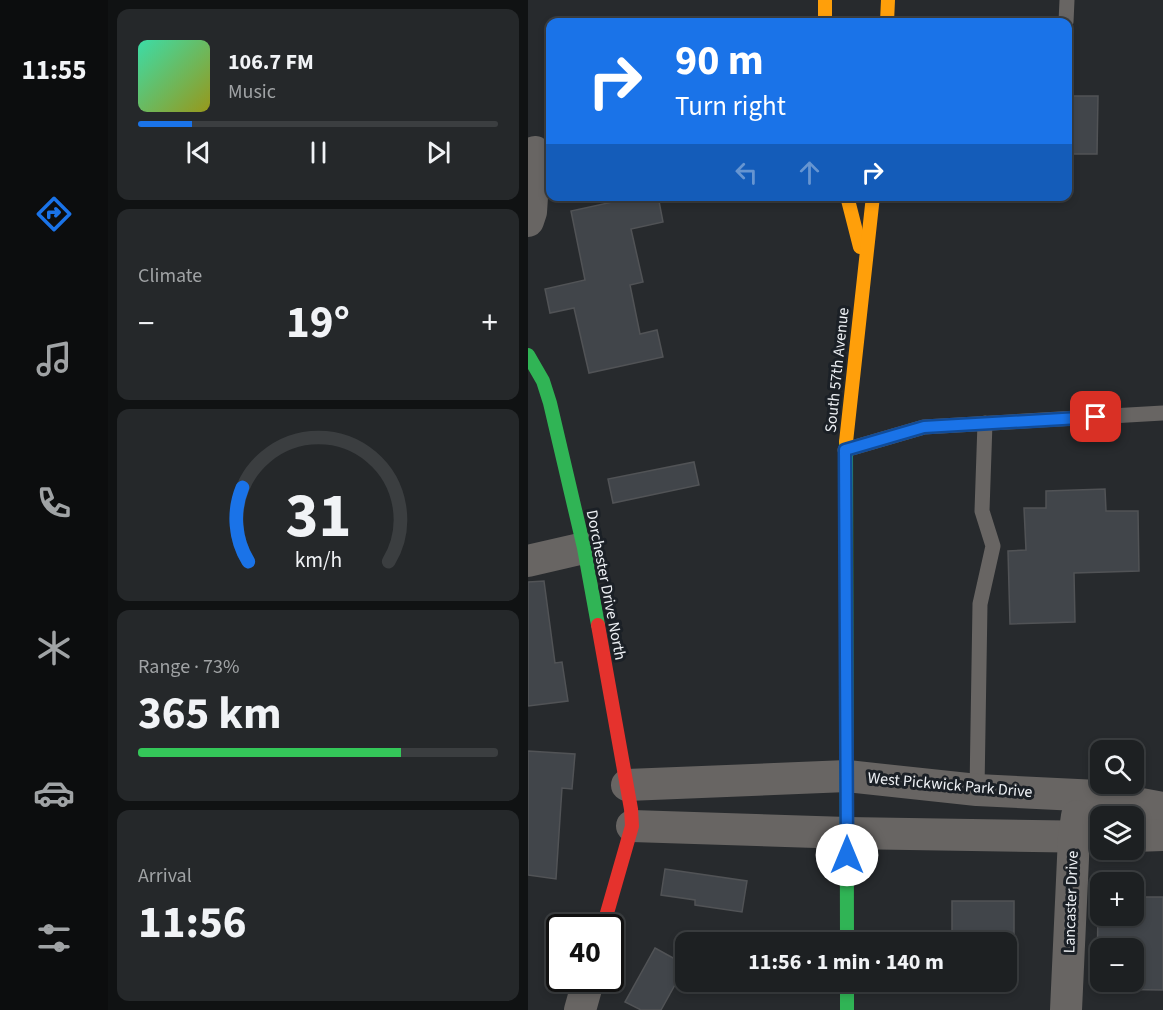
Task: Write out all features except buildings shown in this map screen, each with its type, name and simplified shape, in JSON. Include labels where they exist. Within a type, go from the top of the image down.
[{"type":"street","points":[[825,0],[825,18]]},
{"type":"street","points":[[886,18],[888,0]]},
{"type":"street","points":[[528,221],[531,212],[535,152]]},
{"type":"street","name":"South 57th Avenue","points":[[848,201],[865,269]]},
{"type":"street","name":"South 57th Avenue","points":[[847,932],[845,450],[872,201]]},
{"type":"street","name":"Dorchester Drive North","points":[[528,355],[543,381],[550,403],[584,548],[632,809],[632,826]]},
{"type":"street","points":[[528,561],[584,548]]},
{"type":"street","name":"West Pickwick Park Drive","points":[[627,784],[847,776],[977,790],[1098,796],[1163,808]]},
{"type":"street","name":"Lancaster Drive","points":[[1066,1010],[1087,837],[1080,795]]},
{"type":"street","points":[[607,914],[632,826],[847,833],[1087,837]]},
{"type":"street","points":[[1144,836],[1163,835]]},
{"type":"street","points":[[580,1010],[585,992]]},
{"type":"street","points":[[847,992],[847,1010]]},
{"type":"lane","points":[[1066,18],[1067,0]]},
{"type":"lane","points":[[845,450],[924,427],[1163,412]]},
{"type":"lane","points":[[977,790],[980,604],[993,546],[982,511],[985,423]]},
{"type":"traffic: fast","points":[[528,355],[543,381],[550,403],[584,548],[598,625]]},
{"type":"traffic: fast","points":[[846,442],[847,932]]},
{"type":"traffic: fast","points":[[847,992],[847,1010]]},
{"type":"traffic: slow","points":[[825,0],[825,18]]},
{"type":"traffic: slow","points":[[887,18],[888,0]]},
{"type":"traffic: slow","points":[[848,201],[860,247]]},
{"type":"traffic: slow","points":[[846,442],[872,201]]},
{"type":"traffic: jam","points":[[598,625],[631,809],[632,826],[607,914]]},
{"type":"route","points":[[847,855],[845,450],[924,427],[1096,417]]}]
